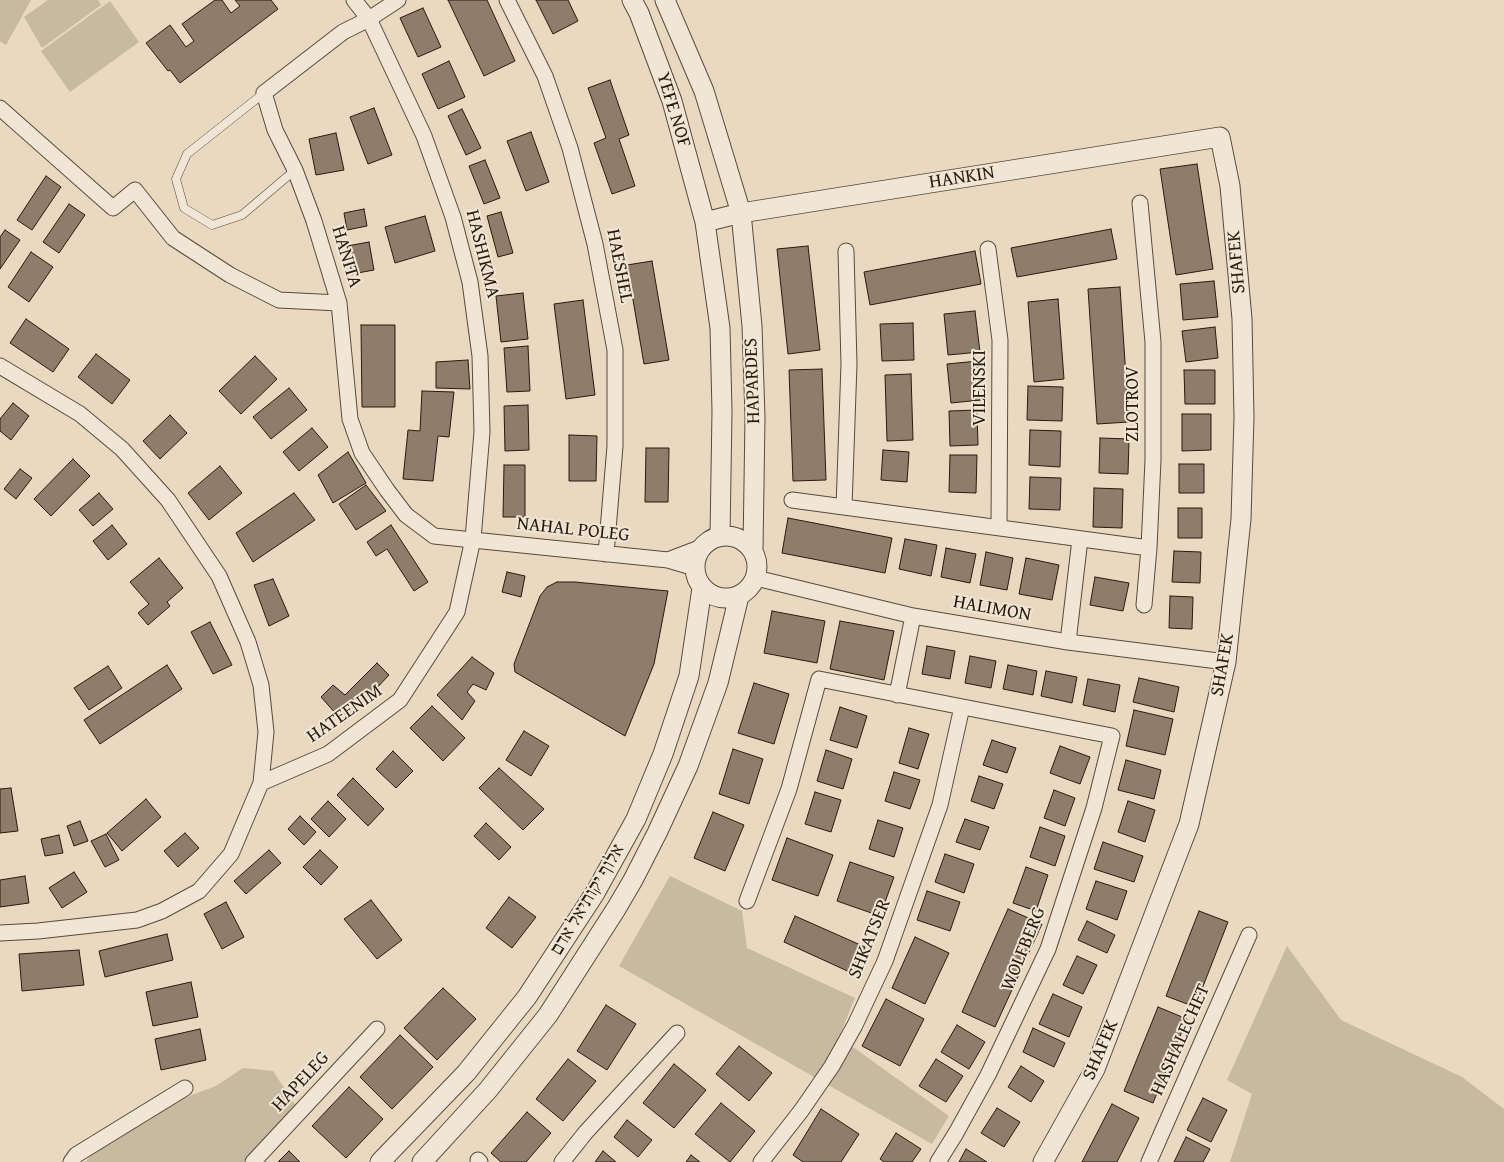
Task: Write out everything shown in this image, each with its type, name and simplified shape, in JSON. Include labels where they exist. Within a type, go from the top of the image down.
[{"type":"street","name":"HASHIKMA","points":[[354,0],[369,19],[424,136],[454,217],[472,293],[480,356],[482,432],[473,539]]},
{"type":"street","points":[[264,93],[343,32],[369,19],[398,0]]},
{"type":"street","name":"HAESHEL","points":[[507,0],[545,76],[570,148],[595,244],[615,350],[615,446],[606,554]]},
{"type":"street","name":"YEFE NOF","points":[[632,0],[672,101],[705,222]]},
{"type":"street","name":"YEFE NOF","points":[[665,0],[704,91],[741,213]]},
{"type":"street","name":"HANITA","points":[[264,93],[275,130],[295,170],[314,221],[339,304],[350,419],[362,453],[406,515],[434,536],[473,539]]},
{"type":"street","points":[[0,108],[6,120],[114,208],[135,190],[173,238],[230,275],[279,300],[339,304]]},
{"type":"street","name":"HANKIN","points":[[705,222],[741,213],[1220,137]]},
{"type":"street","name":"SHAFEK","points":[[1043,1162],[1095,1069],[1189,824],[1226,662],[1241,519],[1244,418],[1240,300],[1230,186],[1220,137]]},
{"type":"street","name":"ZLOTROV","points":[[1140,203],[1153,342],[1153,460],[1150,548],[1144,605]]},
{"type":"street","name":"HAPARDES","points":[[741,213],[752,326],[755,417],[753,550]]},
{"type":"street","name":"HAPARDES","points":[[705,222],[720,328],[722,411],[720,536]]},
{"type":"street","name":"VILENSKI","points":[[988,249],[1000,340],[999,528]]},
{"type":"street","points":[[844,507],[849,364],[846,251]]},
{"type":"street","points":[[0,366],[80,414],[122,449],[168,500],[219,576],[248,642],[261,684],[266,732],[261,783],[231,854],[199,891],[162,911],[137,920],[38,932],[0,933]]},
{"type":"street","points":[[792,500],[1150,548]]},
{"type":"street","points":[[720,536],[729,536],[740,539],[753,550],[758,567],[756,578],[748,590],[739,596],[725,599],[715,597],[702,588],[696,578],[697,556],[702,547],[710,540],[720,536]]},
{"type":"street","name":"NAHAL POLEG","points":[[473,539],[668,560],[695,568]]},
{"type":"street","name":"HATEENIM","points":[[261,783],[328,754],[400,700],[457,612],[473,539]]},
{"type":"street","points":[[1068,642],[1080,539]]},
{"type":"street","name":"NAHAL POLEG","points":[[668,560],[702,547]]},
{"type":"street","name":"HALIMON","points":[[756,578],[913,616],[1068,642],[1226,662]]},
{"type":"street","name":"אלוף יקותיאל אדם","points":[[380,1162],[466,1073],[527,997],[595,893],[636,819],[663,754],[689,676],[702,588]]},
{"type":"street","name":"אלוף יקותיאל אדם","points":[[422,1162],[488,1090],[548,1015],[633,880],[688,766],[718,684],[739,596]]},
{"type":"street","points":[[897,694],[913,616]]},
{"type":"street","points":[[748,901],[790,789],[819,679],[962,707]]},
{"type":"street","name":"WOLFBERG","points":[[938,1162],[988,1075],[1048,950],[1094,808],[1112,736],[962,707]]},
{"type":"street","name":"SHKATSER","points":[[761,1162],[801,1111],[832,1066],[855,1026],[885,961],[940,805],[962,707]]},
{"type":"street","name":"HASHALECHET","points":[[1149,1162],[1249,935]]},
{"type":"street","name":"HAPELEG","points":[[254,1162],[377,1029]]},
{"type":"street","points":[[562,1162],[586,1132],[677,1033]]},
{"type":"street","points":[[72,1162],[76,1155],[185,1088]]},
{"type":"lane","points":[[264,93],[187,154],[176,179],[184,208],[212,225],[242,215],[295,170]]},
{"type":"shaded area","points":[[0,0],[31,0],[6,45],[0,41]]},
{"type":"shaded area","points":[[48,0],[98,0],[101,5],[42,48],[24,17]]},
{"type":"shaded area","points":[[110,1],[139,42],[70,92],[41,51]]},
{"type":"shaded area","points":[[670,876],[742,911],[747,948],[855,998],[839,1037],[949,1116],[932,1144],[619,966]]},
{"type":"shaded area","points":[[1287,946],[1341,1020],[1462,1077],[1504,1109],[1504,1162],[1230,1162],[1252,1094],[1227,1080]]},
{"type":"shaded area","points":[[243,1068],[273,1071],[296,1106],[243,1162],[85,1162],[93,1153],[134,1125],[149,1120],[168,1104],[216,1086]]},
{"type":"building","points":[[215,0],[222,0],[231,13],[240,6],[235,0],[271,0],[278,9],[180,83],[146,43],[170,25],[186,47],[194,41],[182,24]]},
{"type":"building","points":[[448,0],[487,0],[515,61],[484,76]]},
{"type":"building","points":[[536,0],[568,0],[578,21],[553,34]]},
{"type":"building","points":[[423,8],[441,47],[418,57],[400,18]]},
{"type":"building","points":[[449,61],[465,97],[438,109],[422,74]]},
{"type":"building","points":[[610,80],[629,135],[619,139],[635,186],[612,194],[594,143],[606,138],[588,88]]},
{"type":"building","points":[[374,108],[392,155],[368,164],[350,117]]},
{"type":"building","points":[[462,109],[481,148],[466,155],[448,116]]},
{"type":"building","points":[[531,132],[549,182],[526,191],[507,141]]},
{"type":"building","points":[[336,133],[344,170],[316,175],[309,139]]},
{"type":"building","points":[[485,160],[500,198],[484,204],[469,166]]},
{"type":"building","points":[[1197,164],[1213,269],[1176,275],[1160,169]]},
{"type":"building","points":[[46,176],[61,187],[32,230],[17,220]]},
{"type":"building","points":[[69,204],[85,215],[59,253],[43,242]]},
{"type":"building","points":[[364,209],[367,226],[347,230],[344,213]]},
{"type":"building","points":[[501,212],[513,253],[498,257],[487,216]]},
{"type":"building","points":[[425,216],[435,251],[395,263],[385,227]]},
{"type":"building","points":[[1111,229],[1117,259],[1017,277],[1011,248]]},
{"type":"building","points":[[5,230],[20,240],[0,269],[0,237]]},
{"type":"building","points":[[369,242],[374,270],[352,274],[347,246]]},
{"type":"building","points":[[808,246],[820,350],[788,354],[777,249]]},
{"type":"building","points":[[975,251],[981,284],[870,305],[864,272]]},
{"type":"building","points":[[31,252],[53,267],[29,302],[8,287]]},
{"type":"building","points":[[652,261],[669,360],[644,364],[627,265]]},
{"type":"building","points":[[1214,281],[1218,317],[1183,320],[1180,284]]},
{"type":"building","points":[[1120,287],[1129,422],[1097,424],[1088,289]]},
{"type":"building","points":[[523,293],[528,339],[501,342],[496,296]]},
{"type":"building","points":[[1058,299],[1064,379],[1034,382],[1028,302]]},
{"type":"building","points":[[583,300],[595,395],[566,399],[554,304]]},
{"type":"building","points":[[975,311],[980,352],[948,355],[944,314]]},
{"type":"building","points":[[26,319],[69,349],[53,372],[10,343]]},
{"type":"building","points":[[913,323],[914,360],[882,361],[880,324]]},
{"type":"building","points":[[361,325],[395,325],[395,407],[362,407]]},
{"type":"building","points":[[1215,327],[1218,358],[1186,362],[1182,331]]},
{"type":"building","points":[[528,346],[530,391],[507,392],[504,348]]},
{"type":"building","points":[[96,354],[130,380],[112,404],[78,377]]},
{"type":"building","points":[[255,356],[277,379],[241,414],[219,391]]},
{"type":"building","points":[[468,360],[470,389],[436,388],[436,362]]},
{"type":"building","points":[[978,361],[981,400],[951,403],[947,364]]},
{"type":"building","points":[[822,369],[826,480],[793,481],[789,370]]},
{"type":"building","points":[[1184,370],[1215,370],[1215,404],[1185,404]]},
{"type":"building","points":[[911,374],[913,440],[887,441],[885,375]]},
{"type":"building","points":[[1028,386],[1063,387],[1062,421],[1027,420]]},
{"type":"building","points":[[289,388],[307,410],[271,439],[253,417]]},
{"type":"building","points":[[422,391],[454,392],[449,437],[438,436],[433,481],[403,479],[408,430],[420,431]]},
{"type":"building","points":[[13,403],[29,416],[11,440],[0,431],[0,419]]},
{"type":"building","points":[[528,405],[529,450],[505,451],[504,406]]},
{"type":"building","points":[[977,410],[978,445],[950,446],[949,411]]},
{"type":"building","points":[[1182,414],[1211,414],[1211,450],[1182,451]]},
{"type":"building","points":[[170,415],[187,433],[160,459],[143,441]]},
{"type":"building","points":[[312,428],[328,447],[299,471],[283,452]]},
{"type":"building","points":[[1030,430],[1061,431],[1060,467],[1029,465]]},
{"type":"building","points":[[569,435],[597,436],[596,481],[569,481]]},
{"type":"building","points":[[1100,438],[1129,439],[1128,474],[1099,473]]},
{"type":"building","points":[[646,448],[669,448],[668,502],[645,502]]},
{"type":"building","points":[[883,450],[909,452],[907,482],[881,480]]},
{"type":"building","points":[[348,452],[366,483],[333,503],[318,475]]},
{"type":"building","points":[[950,455],[977,455],[976,493],[949,492]]},
{"type":"building","points":[[73,459],[90,476],[51,516],[34,499]]},
{"type":"building","points":[[1179,464],[1204,464],[1204,493],[1179,493]]},
{"type":"building","points":[[504,465],[525,465],[525,517],[503,517]]},
{"type":"building","points":[[220,466],[242,493],[209,520],[188,493]]},
{"type":"building","points":[[20,469],[32,478],[16,499],[4,489]]},
{"type":"building","points":[[1030,477],[1061,478],[1060,510],[1029,509]]},
{"type":"building","points":[[366,485],[386,511],[356,530],[339,504]]},
{"type":"building","points":[[1094,488],[1123,489],[1122,528],[1093,527]]},
{"type":"building","points":[[99,493],[113,509],[93,526],[79,510]]},
{"type":"building","points":[[294,493],[315,520],[253,562],[236,533]]},
{"type":"building","points":[[1178,508],[1202,508],[1202,538],[1178,538]]},
{"type":"building","points":[[788,518],[892,538],[885,573],[782,553]]},
{"type":"building","points":[[112,525],[127,544],[108,560],[93,541]]},
{"type":"building","points":[[391,525],[428,582],[414,591],[387,549],[376,556],[367,542]]},
{"type":"building","points":[[905,539],[937,545],[931,576],[899,569]]},
{"type":"building","points":[[946,548],[976,554],[970,583],[941,577]]},
{"type":"building","points":[[1174,551],[1201,552],[1200,583],[1172,582]]},
{"type":"building","points":[[986,552],[1013,558],[1007,590],[980,585]]},
{"type":"building","points":[[159,558],[183,588],[167,602],[170,606],[148,625],[138,613],[149,604],[130,582]]},
{"type":"building","points":[[1026,558],[1059,565],[1052,600],[1019,594]]},
{"type":"building","points":[[507,572],[525,576],[521,597],[502,592]]},
{"type":"building","points":[[1095,577],[1129,583],[1123,611],[1090,605]]},
{"type":"building","points":[[273,579],[289,616],[269,626],[254,585]]},
{"type":"building","points":[[557,582],[668,591],[654,664],[625,736],[515,672],[514,664],[540,596],[547,587]]},
{"type":"building","points":[[1170,596],[1193,597],[1192,629],[1169,628]]},
{"type":"building","points":[[772,611],[825,621],[817,663],[764,653]]},
{"type":"building","points":[[840,621],[894,631],[884,680],[830,669]]},
{"type":"building","points":[[210,622],[232,665],[213,674],[191,632]]},
{"type":"building","points":[[927,646],[955,651],[950,679],[922,674]]},
{"type":"building","points":[[970,656],[996,661],[991,688],[965,683]]},
{"type":"building","points":[[472,657],[494,673],[486,690],[473,684],[467,692],[475,701],[462,720],[437,695]]},
{"type":"building","points":[[377,663],[389,675],[344,723],[321,697],[333,685],[345,695]]},
{"type":"building","points":[[167,665],[182,689],[100,744],[84,720]]},
{"type":"building","points":[[1008,665],[1037,671],[1033,695],[1003,689]]},
{"type":"building","points":[[108,666],[122,688],[89,710],[74,688]]},
{"type":"building","points":[[1046,671],[1077,677],[1072,703],[1041,696]]},
{"type":"building","points":[[1139,678],[1179,687],[1174,712],[1133,702]]},
{"type":"building","points":[[1088,679],[1120,685],[1115,712],[1083,705]]},
{"type":"building","points":[[754,683],[789,694],[774,744],[738,733]]},
{"type":"building","points":[[432,706],[465,738],[443,761],[410,728]]},
{"type":"building","points":[[840,707],[867,716],[857,748],[830,740]]},
{"type":"building","points":[[1134,710],[1173,719],[1165,755],[1126,746]]},
{"type":"building","points":[[909,728],[929,734],[918,769],[899,763]]},
{"type":"building","points":[[524,731],[549,746],[531,776],[506,760]]},
{"type":"building","points":[[992,740],[1016,748],[1007,773],[983,765]]},
{"type":"building","points":[[1060,746],[1090,757],[1080,784],[1050,773]]},
{"type":"building","points":[[733,749],[763,759],[749,804],[719,794]]},
{"type":"building","points":[[826,750],[852,759],[843,789],[817,781]]},
{"type":"building","points":[[393,751],[413,771],[396,788],[376,769]]},
{"type":"building","points":[[1126,760],[1161,770],[1154,799],[1118,790]]},
{"type":"building","points":[[499,768],[544,809],[523,830],[479,788]]},
{"type":"building","points":[[894,772],[920,780],[910,809],[885,801]]},
{"type":"building","points":[[979,776],[1003,784],[994,809],[971,801]]},
{"type":"building","points":[[353,778],[384,809],[368,826],[337,795]]},
{"type":"building","points":[[11,788],[18,831],[0,833],[0,789]]},
{"type":"building","points":[[1054,790],[1075,798],[1065,826],[1044,818]]},
{"type":"building","points":[[815,792],[841,800],[831,832],[805,824]]},
{"type":"building","points":[[146,799],[161,817],[122,851],[107,833]]},
{"type":"building","points":[[328,801],[346,819],[329,837],[311,819]]},
{"type":"building","points":[[1128,801],[1155,810],[1145,842],[1118,832]]},
{"type":"building","points":[[713,812],[744,825],[725,871],[694,858]]},
{"type":"building","points":[[300,816],[316,832],[304,845],[288,829]]},
{"type":"building","points":[[965,819],[989,827],[980,850],[956,842]]},
{"type":"building","points":[[878,820],[903,828],[894,857],[869,849]]},
{"type":"building","points":[[80,821],[88,841],[74,846],[67,826]]},
{"type":"building","points":[[486,823],[511,847],[499,860],[474,836]]},
{"type":"building","points":[[1040,827],[1065,836],[1055,866],[1030,857]]},
{"type":"building","points":[[185,833],[199,848],[178,867],[164,851]]},
{"type":"building","points":[[106,834],[119,860],[105,867],[91,841]]},
{"type":"building","points":[[59,835],[63,853],[45,856],[41,839]]},
{"type":"building","points":[[787,838],[833,855],[818,896],[772,880]]},
{"type":"building","points":[[1103,842],[1143,856],[1134,882],[1094,869]]},
{"type":"building","points":[[269,850],[281,863],[246,894],[234,881]]},
{"type":"building","points":[[320,850],[338,867],[321,885],[303,867]]},
{"type":"building","points":[[945,854],[974,864],[964,893],[935,882]]},
{"type":"building","points":[[850,862],[894,877],[880,916],[837,901]]},
{"type":"building","points":[[1026,867],[1048,875],[1036,911],[1013,903]]},
{"type":"building","points":[[74,872],[87,892],[62,908],[49,888]]},
{"type":"building","points":[[25,876],[29,903],[0,907],[0,880]]},
{"type":"building","points":[[1096,881],[1127,891],[1117,920],[1086,909]]},
{"type":"building","points":[[927,891],[960,902],[950,931],[917,920]]},
{"type":"building","points":[[509,897],[536,917],[512,948],[486,928]]},
{"type":"building","points":[[371,900],[402,940],[377,959],[344,919]]},
{"type":"building","points":[[226,902],[244,937],[222,949],[204,914]]},
{"type":"building","points":[[1008,909],[1042,924],[995,1027],[962,1012]]},
{"type":"building","points":[[1199,911],[1228,922],[1195,1007],[1166,996]]},
{"type":"building","points":[[795,916],[865,947],[854,974],[784,942]]},
{"type":"building","points":[[1087,921],[1115,935],[1107,953],[1078,940]]},
{"type":"building","points":[[167,934],[173,960],[105,977],[99,951]]},
{"type":"building","points":[[915,937],[949,953],[925,1004],[892,988]]},
{"type":"building","points":[[79,950],[84,985],[22,991],[19,954]]},
{"type":"building","points":[[1077,956],[1097,965],[1083,994],[1063,985]]},
{"type":"building","points":[[191,982],[198,1017],[153,1026],[146,992]]},
{"type":"building","points":[[443,988],[476,1019],[437,1060],[404,1028]]},
{"type":"building","points":[[1053,994],[1082,1007],[1069,1037],[1039,1024]]},
{"type":"building","points":[[886,999],[924,1019],[900,1066],[862,1046]]},
{"type":"building","points":[[606,1005],[636,1024],[607,1070],[577,1051]]},
{"type":"building","points":[[1158,1007],[1187,1019],[1153,1103],[1124,1091]]},
{"type":"building","points":[[957,1025],[985,1042],[969,1069],[941,1052]]},
{"type":"building","points":[[1033,1028],[1065,1043],[1054,1067],[1023,1052]]},
{"type":"building","points":[[200,1029],[206,1060],[161,1070],[155,1039]]},
{"type":"building","points":[[400,1035],[433,1067],[392,1109],[360,1077]]},
{"type":"building","points":[[739,1046],[772,1073],[749,1101],[716,1074]]},
{"type":"building","points":[[568,1059],[596,1081],[563,1121],[536,1099]]},
{"type":"building","points":[[936,1059],[963,1076],[946,1102],[919,1086]]},
{"type":"building","points":[[674,1064],[706,1090],[674,1128],[643,1103]]},
{"type":"building","points":[[1021,1066],[1044,1081],[1031,1102],[1008,1087]]},
{"type":"building","points":[[349,1087],[383,1119],[346,1158],[312,1126]]},
{"type":"building","points":[[1203,1098],[1227,1110],[1211,1142],[1187,1130]]},
{"type":"building","points":[[721,1103],[755,1131],[730,1162],[695,1134]]},
{"type":"building","points":[[1112,1104],[1139,1118],[1117,1162],[1082,1162]]},
{"type":"building","points":[[997,1108],[1020,1122],[1004,1147],[981,1133]]},
{"type":"building","points":[[821,1109],[859,1134],[841,1162],[803,1162],[793,1155]]},
{"type":"building","points":[[527,1112],[551,1133],[526,1162],[501,1162],[491,1153]]},
{"type":"building","points":[[627,1120],[652,1140],[638,1157],[614,1137]]},
{"type":"building","points":[[896,1133],[921,1149],[912,1162],[884,1162],[880,1159]]},
{"type":"building","points":[[1186,1137],[1210,1149],[1203,1162],[1174,1162]]},
{"type":"building","points":[[966,1149],[987,1162],[959,1162]]},
{"type":"building","points":[[289,1151],[300,1162],[278,1162]]},
{"type":"building","points":[[603,1151],[616,1162],[595,1162]]},
{"type":"building","points":[[691,1155],[700,1162],[686,1162]]}]
